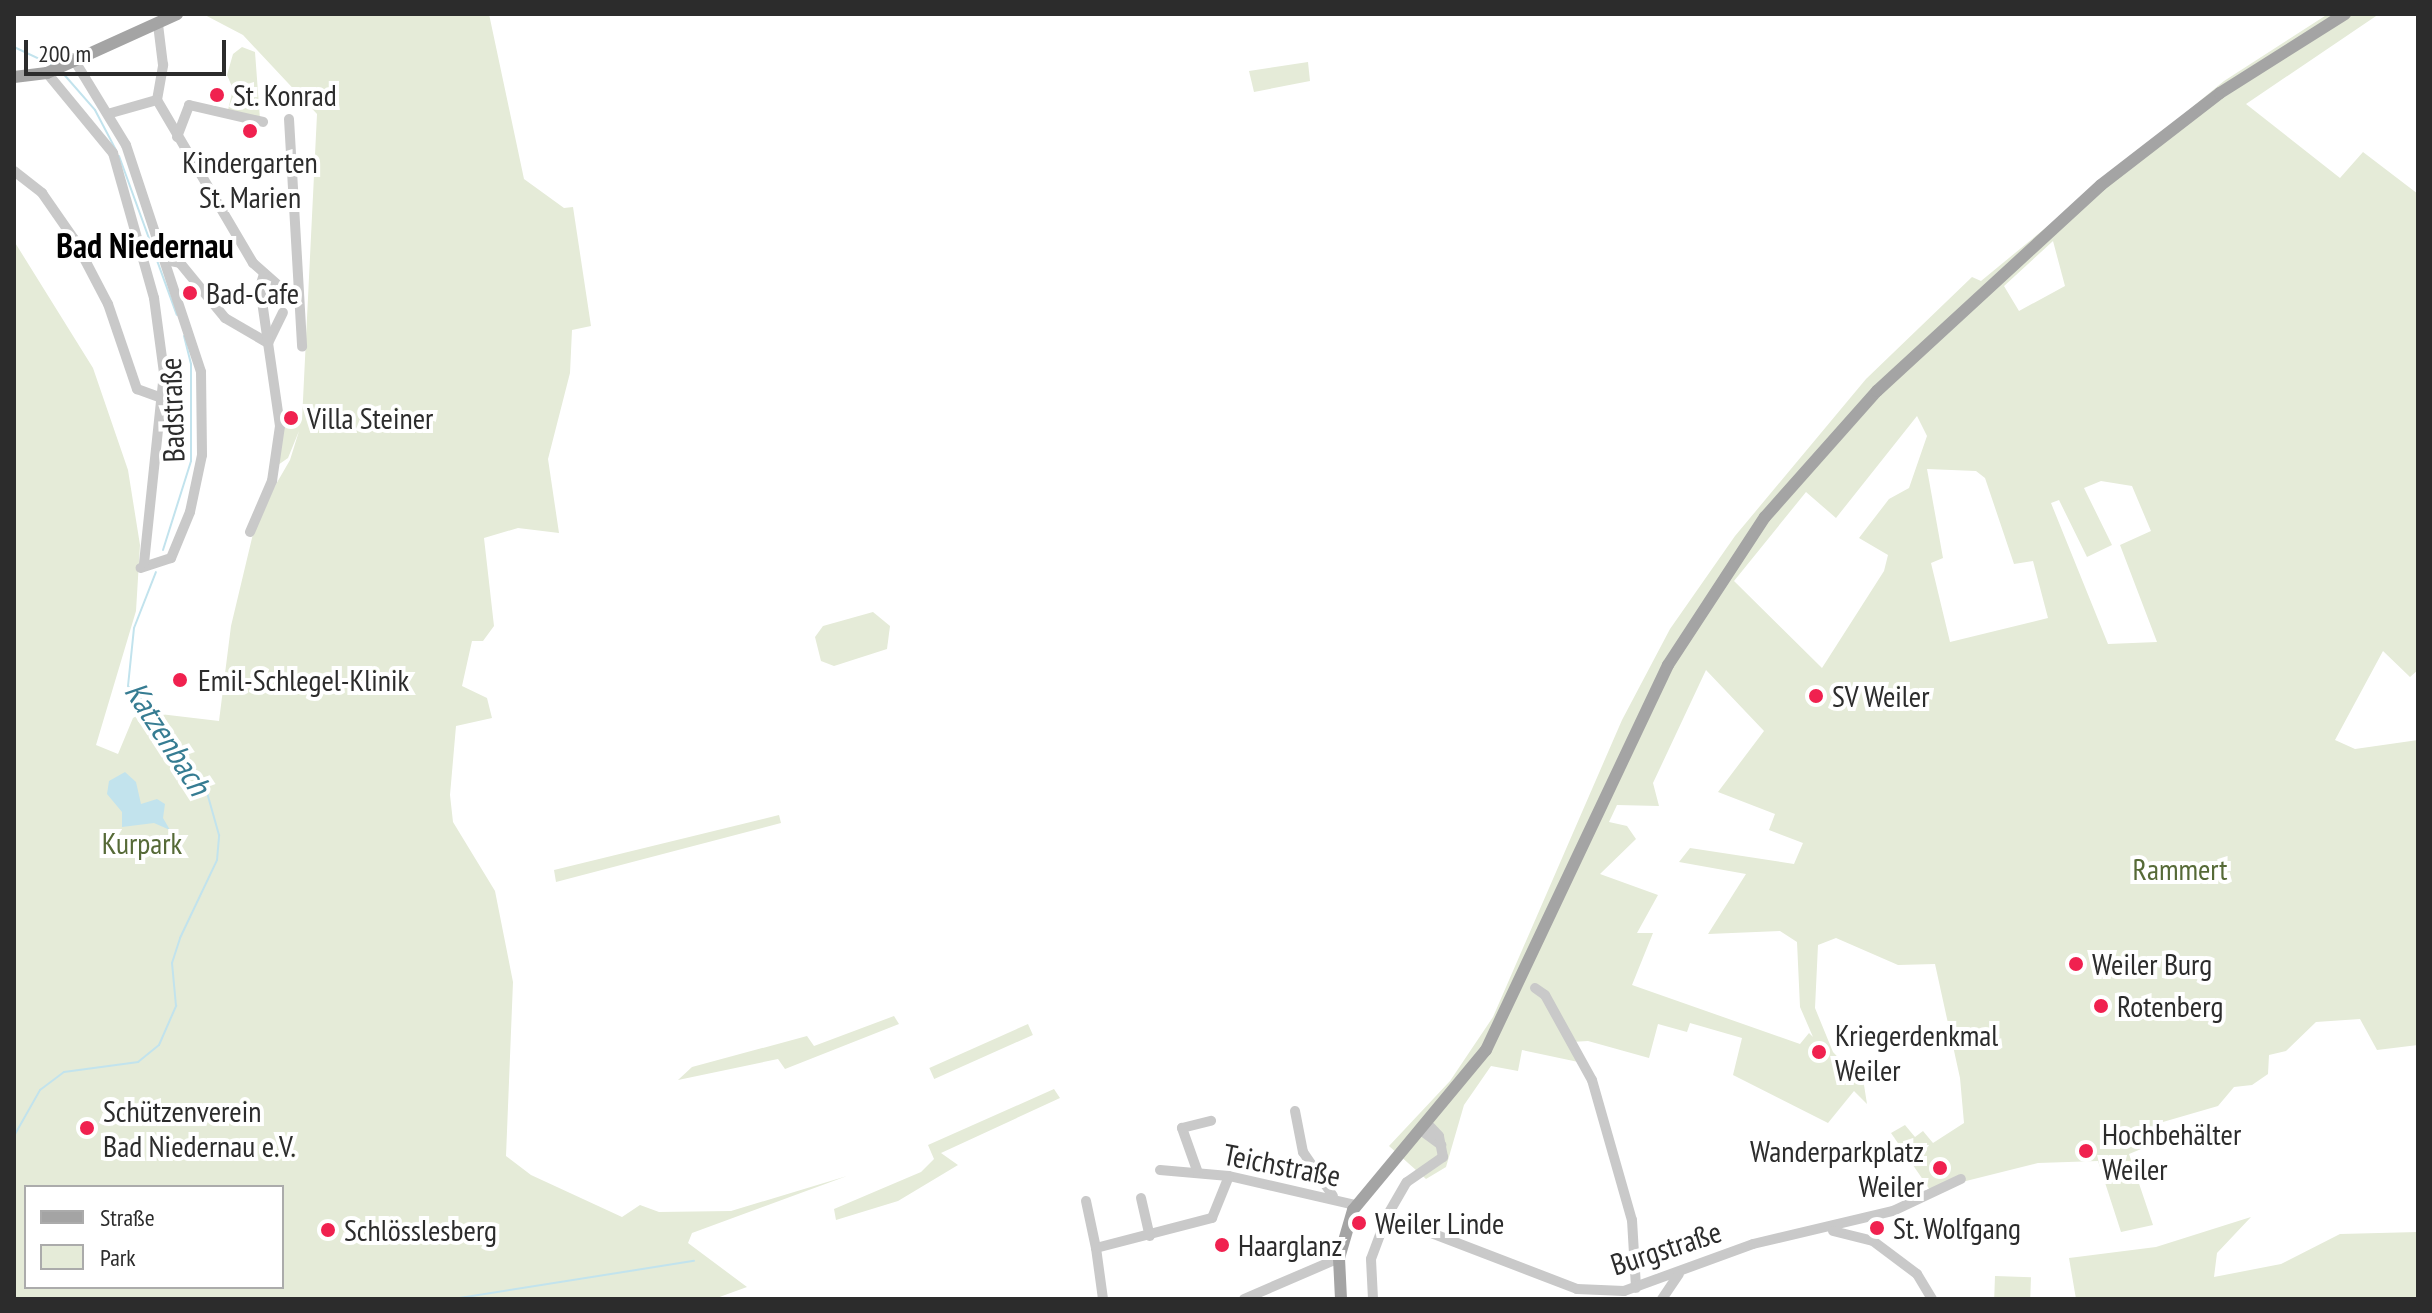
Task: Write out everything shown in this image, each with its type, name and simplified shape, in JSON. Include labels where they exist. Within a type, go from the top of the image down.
[{"type":"main road","points":[[14,77],[50,71],[70,59],[158,26],[177,14]]},
{"type":"main road","points":[[1341,1299],[1339,1258],[1356,1205],[1425,1128],[1501,1022],[1668,665],[1765,517],[1877,391],[2090,195],[2220,93],[2345,14]]},
{"type":"street","points":[[158,26],[163,65],[157,100],[264,274],[296,301]]},
{"type":"street","name":"Badstraße","points":[[70,59],[111,113],[166,260],[201,372],[203,445],[195,493],[174,555],[142,565],[162,398]]},
{"type":"street","points":[[14,171],[42,193],[74,239],[108,304],[137,389],[162,398],[163,353],[154,298],[113,153],[50,71]]},
{"type":"street","points":[[111,113],[157,100]]},
{"type":"street","points":[[177,137],[189,105],[263,122]]},
{"type":"street","points":[[289,119],[296,301],[302,347]]},
{"type":"street","points":[[166,260],[180,263],[225,318],[268,343]]},
{"type":"street","points":[[250,532],[277,461],[278,394],[260,287],[264,274]]},
{"type":"street","points":[[268,343],[283,312]]},
{"type":"street","points":[[1535,988],[1545,995],[1592,1080],[1632,1220],[1636,1288]]},
{"type":"street","points":[[1295,1111],[1303,1152],[1333,1196]]},
{"type":"street","name":"Teichstraße","points":[[1198,1173],[1182,1128],[1211,1121]]},
{"type":"street","points":[[1373,1299],[1371,1259],[1387,1216],[1407,1182],[1438,1165],[1441,1145],[1425,1128]]},
{"type":"street","name":"Teichstraße","points":[[1160,1170],[1229,1176],[1333,1196],[1356,1205]]},
{"type":"street","points":[[1096,1248],[1212,1218],[1229,1176]]},
{"type":"street","name":"Burgstraße","points":[[1387,1216],[1577,1289],[1636,1288],[1753,1244],[1832,1231],[1893,1211],[1961,1179]]},
{"type":"street","points":[[1141,1198],[1150,1236]]},
{"type":"street","points":[[1086,1201],[1103,1299]]},
{"type":"street","points":[[1832,1231],[1873,1241],[1917,1274],[1932,1299]]},
{"type":"street","points":[[1245,1299],[1339,1258]]},
{"type":"street","points":[[1662,1299],[1679,1274]]},
{"type":"green space","name":"Kurpark","points":[[203,14],[489,14],[524,179],[564,208],[573,207],[591,326],[572,330],[570,373],[548,459],[559,533],[518,528],[484,538],[494,626],[483,641],[472,641],[462,686],[487,698],[492,718],[456,726],[450,795],[453,822],[495,891],[513,982],[506,1156],[531,1175],[622,1217],[640,1205],[659,1212],[731,1211],[847,1176],[692,1233],[688,1243],[747,1287],[714,1299],[14,1299],[14,241],[93,368],[128,470],[140,545],[136,611],[96,745],[118,754],[133,718],[143,712],[219,721],[231,626],[257,517],[290,460],[299,431],[288,458],[278,465],[283,427],[302,420],[317,114],[243,35]]},
{"type":"green space","name":"Rammert","points":[[2328,14],[2379,14],[2246,104],[2340,178],[2363,152],[2418,194],[2418,670],[2410,677],[2383,651],[2335,740],[2355,749],[2418,740],[2418,1045],[2377,1050],[2360,1019],[2316,1022],[2286,1051],[2269,1055],[2268,1074],[2252,1085],[2234,1087],[2218,1106],[2156,1124],[2163,1140],[2129,1154],[2153,1225],[2121,1232],[2098,1161],[2038,1163],[1930,1190],[1891,1133],[1905,1125],[1915,1137],[1923,1131],[1933,1143],[1964,1123],[1960,1078],[1935,964],[1898,965],[1836,938],[1818,945],[1815,1008],[1833,1052],[1864,1085],[1867,1104],[1854,1091],[1828,1123],[1733,1075],[1742,1038],[1690,1023],[1687,1032],[1658,1024],[1649,1058],[1588,1041],[1571,1042],[1583,1063],[1522,1050],[1518,1071],[1491,1066],[1464,1105],[1446,1167],[1426,1179],[1389,1146],[1450,1081],[1493,1017],[1622,720],[1670,629],[1735,536],[1866,379],[1972,277],[1981,281],[2224,81]],"holes":[[[2053,241],[2065,286],[2019,311],[2004,286]],[[1917,416],[1927,436],[1909,488],[1889,499],[1859,538],[1888,555],[1884,571],[1822,668],[1734,581],[1806,492],[1836,518]],[[1927,469],[1976,471],[1985,478],[2014,564],[2033,561],[2048,618],[1950,642],[1931,563],[1943,558]],[[2101,481],[2132,486],[2151,531],[2120,545],[2157,642],[2108,644],[2051,503],[2059,500],[2087,557],[2112,545],[2084,488]],[[1706,670],[1764,731],[1718,792],[1775,814],[1769,830],[1803,843],[1794,864],[1690,848],[1679,862],[1746,874],[1708,934],[1780,931],[1797,942],[1800,1007],[1813,1037],[1809,1033],[1800,1044],[1632,985],[1653,933],[1637,933],[1658,895],[1600,874],[1636,839],[1627,826],[1609,822],[1617,805],[1659,806],[1653,783]]]},
{"type":"green space","points":[[242,47],[255,52],[260,119],[228,110],[233,89],[227,75],[233,54]]},
{"type":"green space","points":[[1308,62],[1310,81],[1254,92],[1249,71]]},
{"type":"green space","points":[[873,612],[890,626],[887,649],[834,666],[821,661],[815,637],[823,626]]},
{"type":"green space","points":[[779,815],[781,823],[556,882],[554,870]]},
{"type":"green space","points":[[894,1016],[899,1024],[785,1069],[778,1059],[678,1080],[692,1067],[807,1036],[814,1046]]},
{"type":"green space","points":[[1028,1024],[1033,1035],[934,1079],[929,1068]]},
{"type":"green space","points":[[1054,1089],[1060,1098],[941,1153],[958,1165],[898,1201],[836,1220],[834,1209],[921,1172],[934,1159],[928,1145]]},
{"type":"green space","points":[[2251,1217],[2217,1253],[2214,1277],[2281,1264],[2340,1234],[2418,1232],[2418,1299],[2076,1299],[2069,1258],[2156,1247]]},
{"type":"green space","points":[[1995,1276],[2031,1277],[2030,1299],[1994,1299]]},
{"type":"water","points":[[125,772],[136,782],[141,804],[157,799],[165,804],[163,818],[170,830],[154,823],[122,827],[122,812],[107,794],[109,781]]},
{"type":"waterway","name":"Katzenbach","points":[[14,47],[52,65]]},
{"type":"waterway","name":"Katzenbach","points":[[61,71],[95,110],[116,150]]},
{"type":"waterway","name":"Katzenbach","points":[[119,156],[177,315]]},
{"type":"waterway","name":"Katzenbach","points":[[163,550],[191,461],[191,364],[184,336]]},
{"type":"waterway","name":"Katzenbach","points":[[14,1136],[40,1090],[64,1072],[138,1062],[159,1045],[176,1006],[172,963],[180,938],[217,860],[219,835],[206,789],[161,720],[128,686],[134,628],[156,572]]},
{"type":"waterway","points":[[453,1299],[694,1261]]},
{"type":"place","name":"St. Konrad","points":[[217,95]]},
{"type":"place","name":"Kindergarten St. Marien","points":[[250,131]]},
{"type":"place","name":"Bad-Cafe","points":[[190,293]]},
{"type":"place","name":"Villa Steiner","points":[[291,418]]},
{"type":"place","name":"Emil-Schlegel-Klinik","points":[[180,680]]},
{"type":"place","name":"SV Weiler","points":[[1816,696]]},
{"type":"place","name":"Weiler Burg","points":[[2076,964]]},
{"type":"place","name":"Rotenberg","points":[[2101,1006]]},
{"type":"place","name":"Kriegerdenkmal Weiler","points":[[1819,1052]]},
{"type":"place","name":"Schützenverein Bad Niedernau e.V.","points":[[87,1128]]},
{"type":"place","name":"Hochbehälter Weiler","points":[[2086,1151]]},
{"type":"place","name":"Wanderparkplatz Weiler","points":[[1940,1168]]},
{"type":"place","name":"Weiler Linde","points":[[1359,1223]]},
{"type":"place","name":"St. Wolfgang","points":[[1877,1228]]},
{"type":"place","name":"Schlösslesberg","points":[[328,1230]]},
{"type":"place","name":"Haarglanz","points":[[1222,1245]]},
{"type":"district","name":"Bad Niedernau","points":[[145,246]]}]
